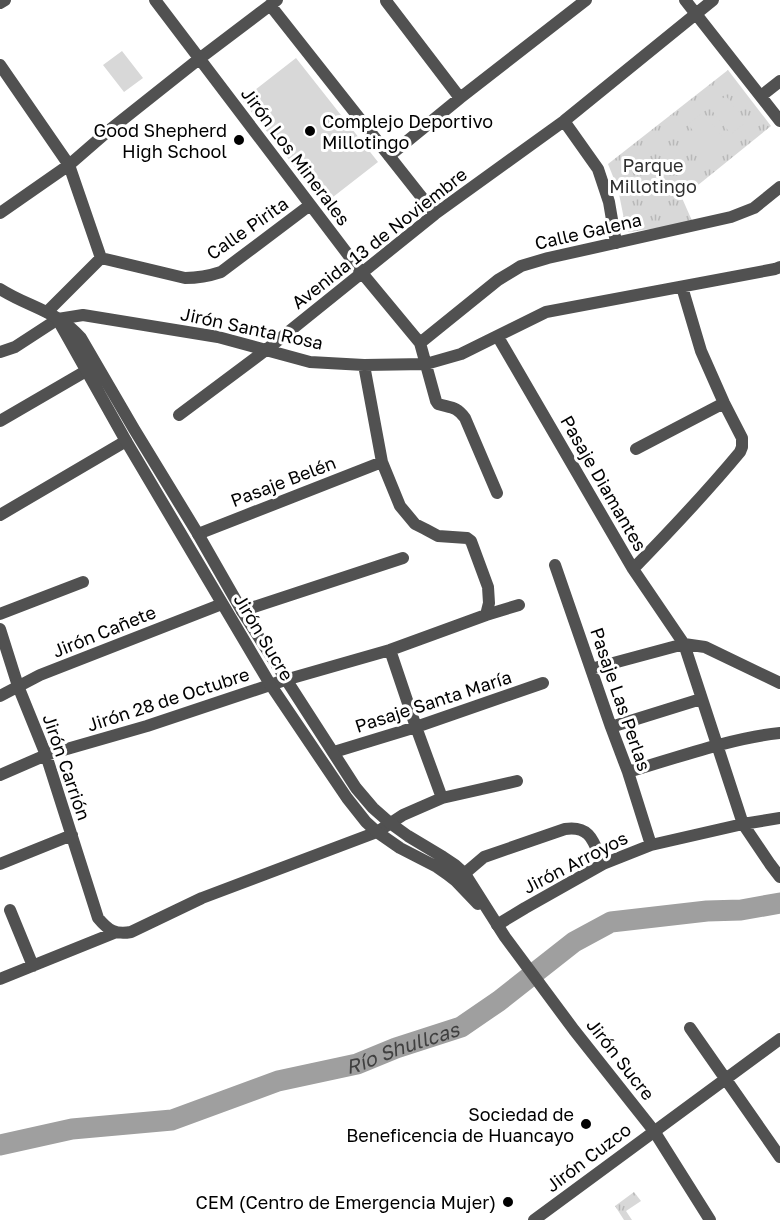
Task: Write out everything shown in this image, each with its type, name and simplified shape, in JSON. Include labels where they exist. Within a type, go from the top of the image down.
[{"type":"street","points":[[0,3],[5,0]]},
{"type":"street","name":"Jirón Los Minerales","points":[[154,0],[362,273],[420,343],[435,401],[438,404],[452,407],[465,418],[497,493]]},
{"type":"street","points":[[389,156],[586,0]]},
{"type":"street","points":[[685,0],[780,121]]},
{"type":"street","name":"Avenida 13 de Noviembre","points":[[179,415],[266,350],[435,214],[564,121],[713,0]]},
{"type":"street","points":[[386,1],[460,98]]},
{"type":"street","points":[[0,213],[69,165],[107,132],[273,3],[435,214]]},
{"type":"street","points":[[0,66],[69,165],[101,258],[53,315]]},
{"type":"street","points":[[761,96],[780,81]]},
{"type":"street","points":[[564,121],[598,169],[609,202],[616,243]]},
{"type":"street","name":"Calle Galena","points":[[420,343],[498,280],[521,266],[731,217],[754,208],[780,187]]},
{"type":"street","name":"Calle Pirita","points":[[101,258],[185,278],[209,276],[221,272],[310,205]]},
{"type":"street","name":"Jirón Santa Rosa","points":[[0,352],[15,347],[53,315],[83,315],[218,337],[310,362],[426,364],[461,354],[546,312],[778,272]]},
{"type":"street","points":[[633,569],[681,520],[742,447],[742,438],[701,351],[682,287]]},
{"type":"street","name":"Jirón Sucre","points":[[0,289],[53,315],[72,327],[81,338],[242,611],[356,788],[390,823],[455,865],[460,877],[574,1030],[654,1131],[710,1220]]},
{"type":"street","name":"Jirón Sucre","points":[[53,315],[270,684],[347,798],[377,832],[400,848],[460,877]]},
{"type":"street","name":"Pasaje Diamantes","points":[[498,337],[633,569],[684,644],[743,824],[780,877]]},
{"type":"street","points":[[364,364],[382,462],[400,506],[415,524],[438,536],[467,538],[471,541],[488,587],[489,603],[486,615]]},
{"type":"street","points":[[0,421],[86,371]]},
{"type":"street","points":[[636,450],[724,403]]},
{"type":"street","points":[[0,515],[126,441]]},
{"type":"street","name":"Pasaje Belén","points":[[198,534],[382,462]]},
{"type":"street","points":[[242,611],[403,558]]},
{"type":"street","name":"Pasaje Las Perlas","points":[[555,565],[628,772],[651,845]]},
{"type":"street","points":[[0,614],[83,582]]},
{"type":"street","name":"Jirón Cañete","points":[[0,696],[88,656],[222,604]]},
{"type":"street","name":"Jirón 28 de Octubre","points":[[0,775],[46,755],[147,726],[270,684],[390,650],[519,605]]},
{"type":"street","name":"Jirón Carrión","points":[[0,629],[18,686],[46,755],[98,918],[106,928],[114,933]]},
{"type":"street","points":[[591,669],[684,644],[705,647],[780,683]]},
{"type":"street","points":[[390,650],[442,798]]},
{"type":"street","name":"Pasaje Santa María","points":[[334,752],[416,727],[543,683]]},
{"type":"street","points":[[611,727],[701,699]]},
{"type":"street","points":[[628,772],[717,746],[780,733]]},
{"type":"street","points":[[0,979],[114,933],[131,932],[202,898],[377,832],[412,810],[442,798],[517,782]]},
{"type":"street","name":"Jirón Arroyos","points":[[496,925],[603,864],[651,845],[780,818]]},
{"type":"street","points":[[460,877],[484,857],[565,829],[575,828],[583,830],[593,840],[603,864]]},
{"type":"street","points":[[0,864],[72,835]]},
{"type":"street","points":[[10,910],[33,966]]},
{"type":"street","points":[[690,1028],[780,1157]]},
{"type":"street","name":"Jirón Cuzco","points":[[534,1220],[780,1039]]},
{"type":"green space","points":[[122,51],[143,78],[124,92],[103,65]]},
{"type":"green space","name":"Complejo Deportivo Millotingo","points":[[296,58],[378,162],[324,204],[242,100]]},
{"type":"green space","name":"Parque Millotingo","points":[[728,70],[771,126],[682,198],[693,223],[629,232],[626,229],[618,189],[608,164]]},
{"type":"green space","points":[[726,96],[746,122],[731,134],[710,108]]},
{"type":"green space","points":[[703,112],[724,139],[708,151],[688,124]]},
{"type":"green space","points":[[634,1192],[641,1201],[626,1211],[632,1220],[624,1220],[615,1206]]},
{"type":"waterway","name":"Río Shullcas","points":[[0,1145],[72,1129],[172,1120],[278,1081],[357,1064],[396,1048],[461,1027],[499,1001],[574,942],[611,922],[707,911],[741,910],[780,903]]},
{"type":"place","name":"Complejo Deportivo Millotingo","points":[[310,131]]},
{"type":"place","name":"Good Shepherd High School","points":[[239,140]]},
{"type":"place","name":"Sociedad de Beneficencia de Huancayo","points":[[586,1124]]},
{"type":"place","name":"CEM (Centro de Emergencia Mujer)","points":[[508,1202]]}]
